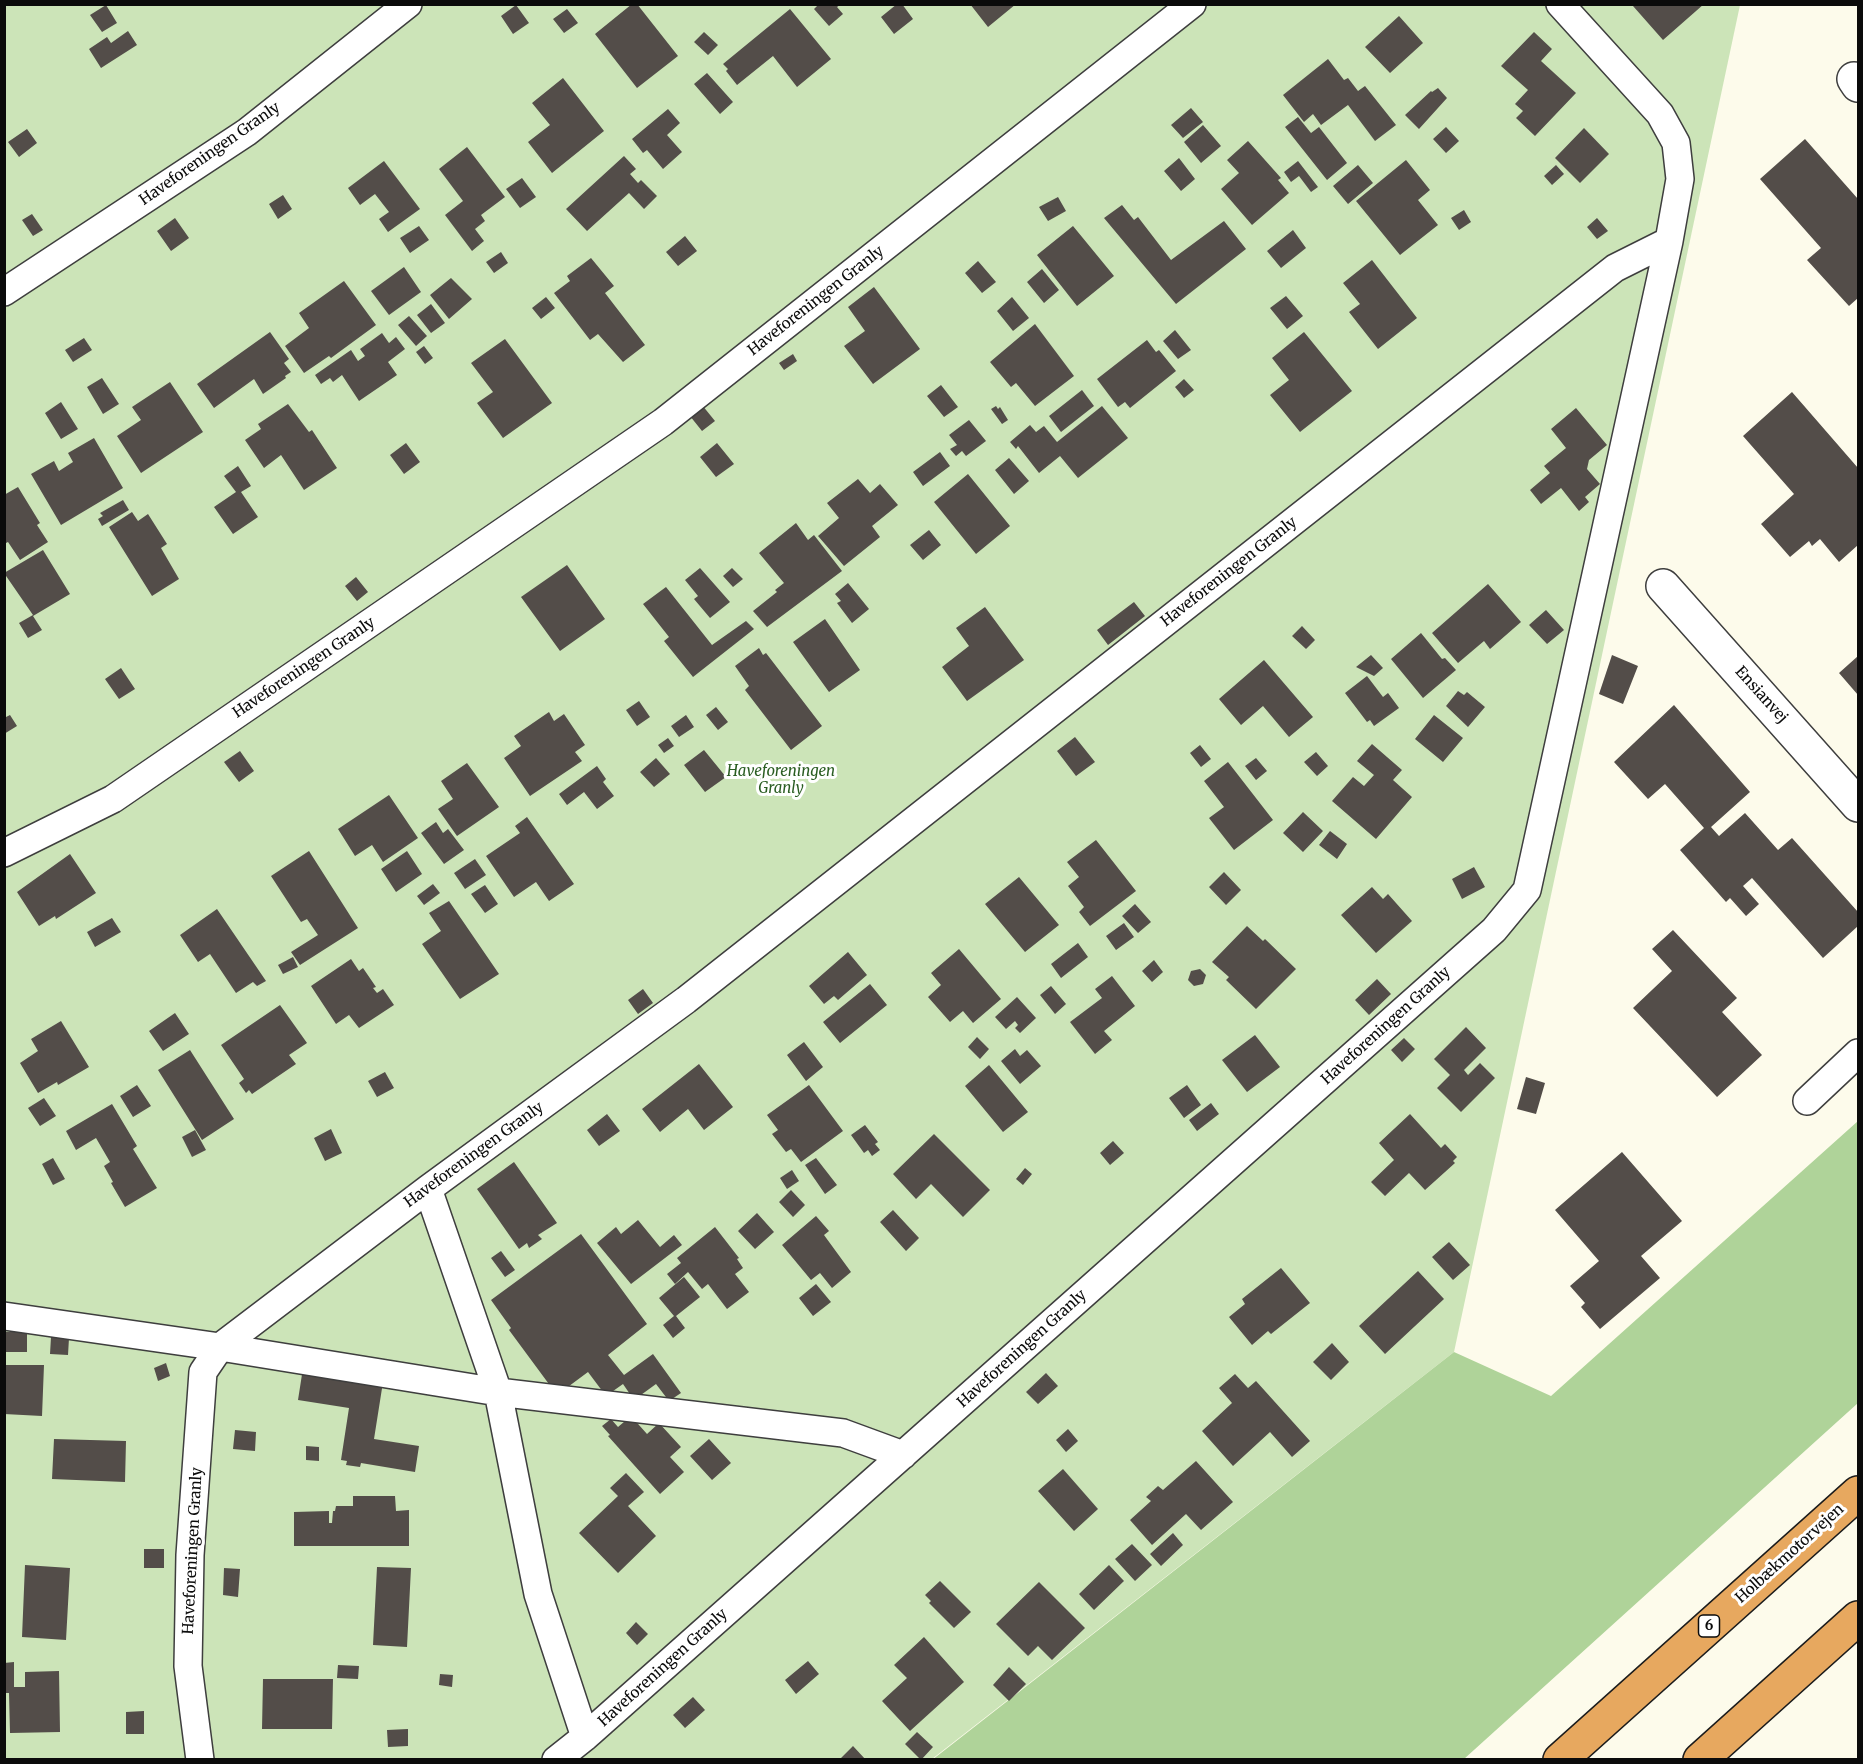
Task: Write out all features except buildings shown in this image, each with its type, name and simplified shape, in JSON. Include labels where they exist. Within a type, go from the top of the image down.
[{"type":"highway","name":"Holbækmotorvejen","points":[[1560,1760],[1858,1493]]},
{"type":"highway","points":[[1700,1760],[1858,1618]]},
{"type":"street","name":"Ensianvej","points":[[1663,586],[1858,805]]},
{"type":"lane","name":"Haveforeningen Granly","points":[[4,292],[246,132],[408,4]]},
{"type":"lane","name":"Haveforeningen Granly","points":[[4,853],[113,799],[663,422],[1192,4]]},
{"type":"lane","name":"Haveforeningen Granly","points":[[556,1760],[585,1737],[1494,930],[1527,890],[1669,241],[1680,179],[1677,143],[1660,114],[1560,4]]},
{"type":"lane","name":"Haveforeningen Granly","points":[[200,1760],[188,1666],[190,1555],[203,1372],[220,1347],[428,1189],[686,1000],[1615,268],[1669,241]]},
{"type":"lane","points":[[1807,1101],[1858,1053]]},
{"type":"lane","points":[[428,1189],[498,1392],[538,1594],[585,1737]]},
{"type":"lane","points":[[4,1316],[220,1347],[498,1392],[843,1433],[903,1455]]},
{"type":"green space","name":"Haveforeningen Granly","points":[[5,5],[1740,5],[1454,1352],[932,1759],[5,1760]]},
{"type":"green space","points":[[1858,1121],[1858,1403],[1464,1759],[932,1760],[1454,1352],[1551,1396]]}]
